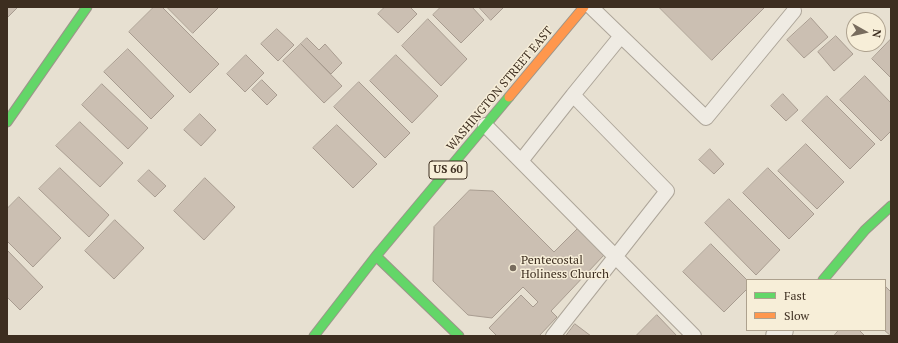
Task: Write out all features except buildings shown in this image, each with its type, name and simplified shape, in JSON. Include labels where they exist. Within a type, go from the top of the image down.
[{"type":"main road","points":[[7,122],[87,7]]},
{"type":"main road","name":"WASHINGTON STREET EAST","points":[[314,336],[376,256],[584,7]]},
{"type":"main road","points":[[824,279],[865,230],[891,206]]},
{"type":"main road","points":[[376,256],[459,336]]},
{"type":"lane","points":[[591,7],[706,118],[794,11]]},
{"type":"lane","points":[[520,161],[621,36]]},
{"type":"lane","points":[[553,336],[667,191],[573,95]]},
{"type":"lane","points":[[485,125],[694,336]]},
{"type":"traffic: fast","points":[[7,122],[87,7]]},
{"type":"traffic: fast","points":[[314,336],[376,256],[509,97]]},
{"type":"traffic: fast","points":[[824,279],[865,230],[891,206]]},
{"type":"traffic: fast","points":[[376,256],[459,336]]},
{"type":"traffic: slow","points":[[509,97],[584,7]]},
{"type":"place","name":"Pentecostal Holiness Church","points":[[513,268]]}]
